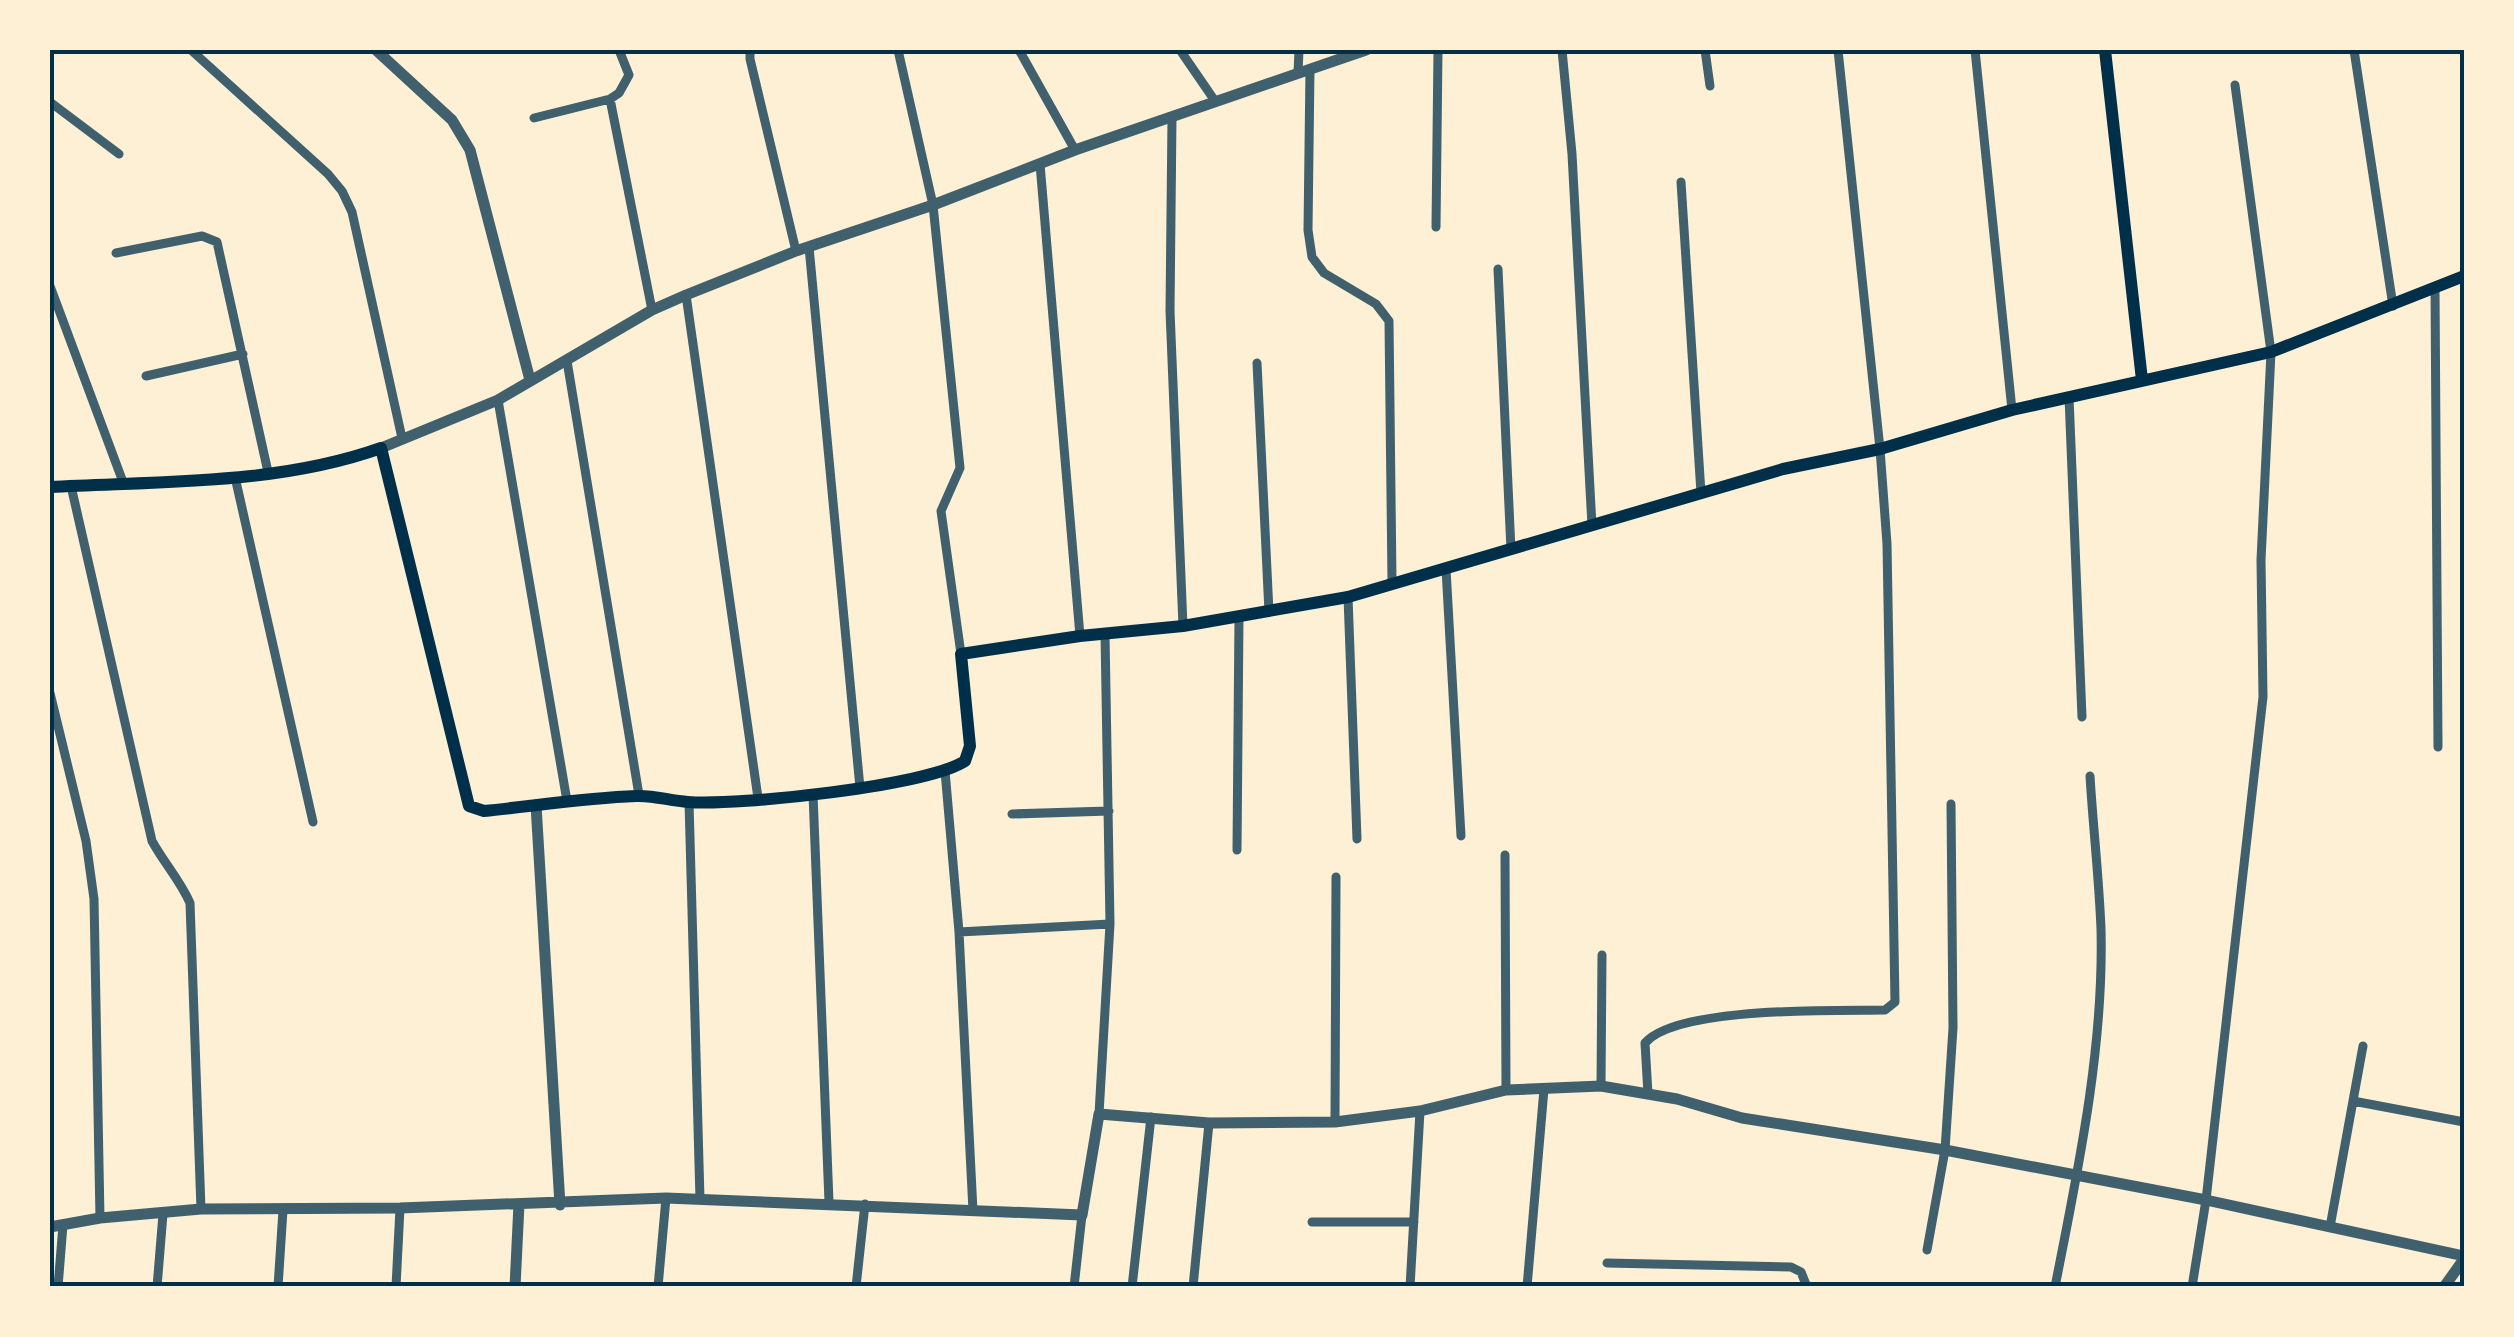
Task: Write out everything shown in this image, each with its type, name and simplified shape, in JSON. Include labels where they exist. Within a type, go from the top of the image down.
[{"type":"main road","points":[[2104,50],[2142,380]]},
{"type":"main road","points":[[50,487],[235,476],[333,465],[381,448],[468,806],[484,811],[639,796],[689,802],[812,794],[945,771],[966,761],[969,754],[961,654],[1183,626],[1348,597],[1783,469],[1880,448],[2012,410],[2271,352],[2464,276]]},
{"type":"street","points":[[190,50],[342,191],[352,212],[402,438]]},
{"type":"street","points":[[376,50],[452,120],[470,150],[530,380]]},
{"type":"street","points":[[534,118],[610,99],[626,84],[627,65],[619,50]]},
{"type":"street","points":[[750,50],[802,249],[860,788]]},
{"type":"street","points":[[898,50],[933,205],[960,472],[941,511],[961,654]]},
{"type":"street","points":[[1018,50],[1075,150]]},
{"type":"street","points":[[1180,50],[1215,101]]},
{"type":"street","points":[[1299,50],[1304,71],[1312,257],[1324,273],[1376,304],[1389,321],[1392,582]]},
{"type":"street","points":[[381,448],[498,400],[652,310],[686,295],[1075,150],[1366,50]]},
{"type":"street","points":[[1436,227],[1438,50]]},
{"type":"street","points":[[1562,50],[1572,154],[1592,526]]},
{"type":"street","points":[[1705,50],[1710,86]]},
{"type":"street","points":[[1648,1094],[1645,1043],[1667,1027],[1756,1013],[1885,1010],[1895,1002],[1887,544],[1838,50]]},
{"type":"street","points":[[1975,50],[2012,410]]},
{"type":"street","points":[[2354,50],[2394,306]]},
{"type":"street","points":[[2192,1287],[2206,1200],[2262,697],[2261,560],[2271,352],[2236,85]]},
{"type":"street","points":[[610,99],[652,310]]},
{"type":"street","points":[[50,102],[119,154]]},
{"type":"street","points":[[1172,117],[1170,312],[1183,626]]},
{"type":"street","points":[[1040,164],[1080,636]]},
{"type":"street","points":[[1681,182],[1701,493]]},
{"type":"street","points":[[116,253],[202,236],[214,238],[220,246],[268,472]]},
{"type":"street","points":[[1498,269],[1511,550]]},
{"type":"street","points":[[50,286],[123,482]]},
{"type":"street","points":[[2435,288],[2438,748]]},
{"type":"street","points":[[686,295],[758,798]]},
{"type":"street","points":[[146,376],[243,354]]},
{"type":"street","points":[[567,360],[639,796]]},
{"type":"street","points":[[1257,363],[1269,612]]},
{"type":"street","points":[[2069,397],[2082,717]]},
{"type":"street","points":[[498,400],[567,802]]},
{"type":"street","points":[[235,476],[313,822]]},
{"type":"street","points":[[70,486],[152,840],[164,864],[180,880],[190,903],[201,1209]]},
{"type":"street","points":[[1446,569],[1461,836]]},
{"type":"street","points":[[1348,597],[1357,840]]},
{"type":"street","points":[[1237,850],[1239,616]]},
{"type":"street","points":[[1074,1287],[1098,1114],[1110,924],[1105,634]]},
{"type":"street","points":[[50,694],[86,841],[94,898],[100,1218]]},
{"type":"street","points":[[945,771],[959,932],[973,1211]]},
{"type":"street","points":[[2055,1287],[2076,1177],[2096,1028],[2101,931],[2090,776]]},
{"type":"street","points":[[812,794],[829,1202]]},
{"type":"street","points":[[689,802],[700,1199]]},
{"type":"street","points":[[1927,1250],[1945,1150],[1953,1028],[1951,804]]},
{"type":"street","points":[[536,806],[560,1204]]},
{"type":"street","points":[[1012,814],[1109,811]]},
{"type":"street","points":[[1505,855],[1506,1090]]},
{"type":"street","points":[[1335,1122],[1336,877]]},
{"type":"street","points":[[959,932],[1110,924]]},
{"type":"street","points":[[1601,1086],[1602,955]]},
{"type":"street","points":[[2330,1228],[2364,1046]]},
{"type":"street","points":[[1098,1114],[1209,1123],[1335,1122],[1420,1111],[1506,1090],[1601,1086],[1742,1118],[1945,1150],[2206,1200],[2464,1257],[2444,1287]]},
{"type":"street","points":[[1527,1287],[1544,1089]]},
{"type":"street","points":[[2353,1100],[2464,1122]]},
{"type":"street","points":[[1410,1287],[1420,1111]]},
{"type":"street","points":[[1132,1287],[1151,1117]]},
{"type":"street","points":[[1194,1287],[1209,1123]]},
{"type":"street","points":[[658,1287],[666,1198]]},
{"type":"street","points":[[58,1287],[56,1226],[201,1209],[400,1208],[666,1198],[1082,1215]]},
{"type":"street","points":[[514,1287],[519,1204]]},
{"type":"street","points":[[856,1287],[864,1204]]},
{"type":"street","points":[[396,1287],[400,1208]]},
{"type":"street","points":[[278,1287],[283,1210]]},
{"type":"street","points":[[156,1287],[163,1214]]},
{"type":"street","points":[[1312,1222],[1414,1222]]},
{"type":"street","points":[[1607,1263],[1791,1267],[1801,1272],[1807,1287]]}]
